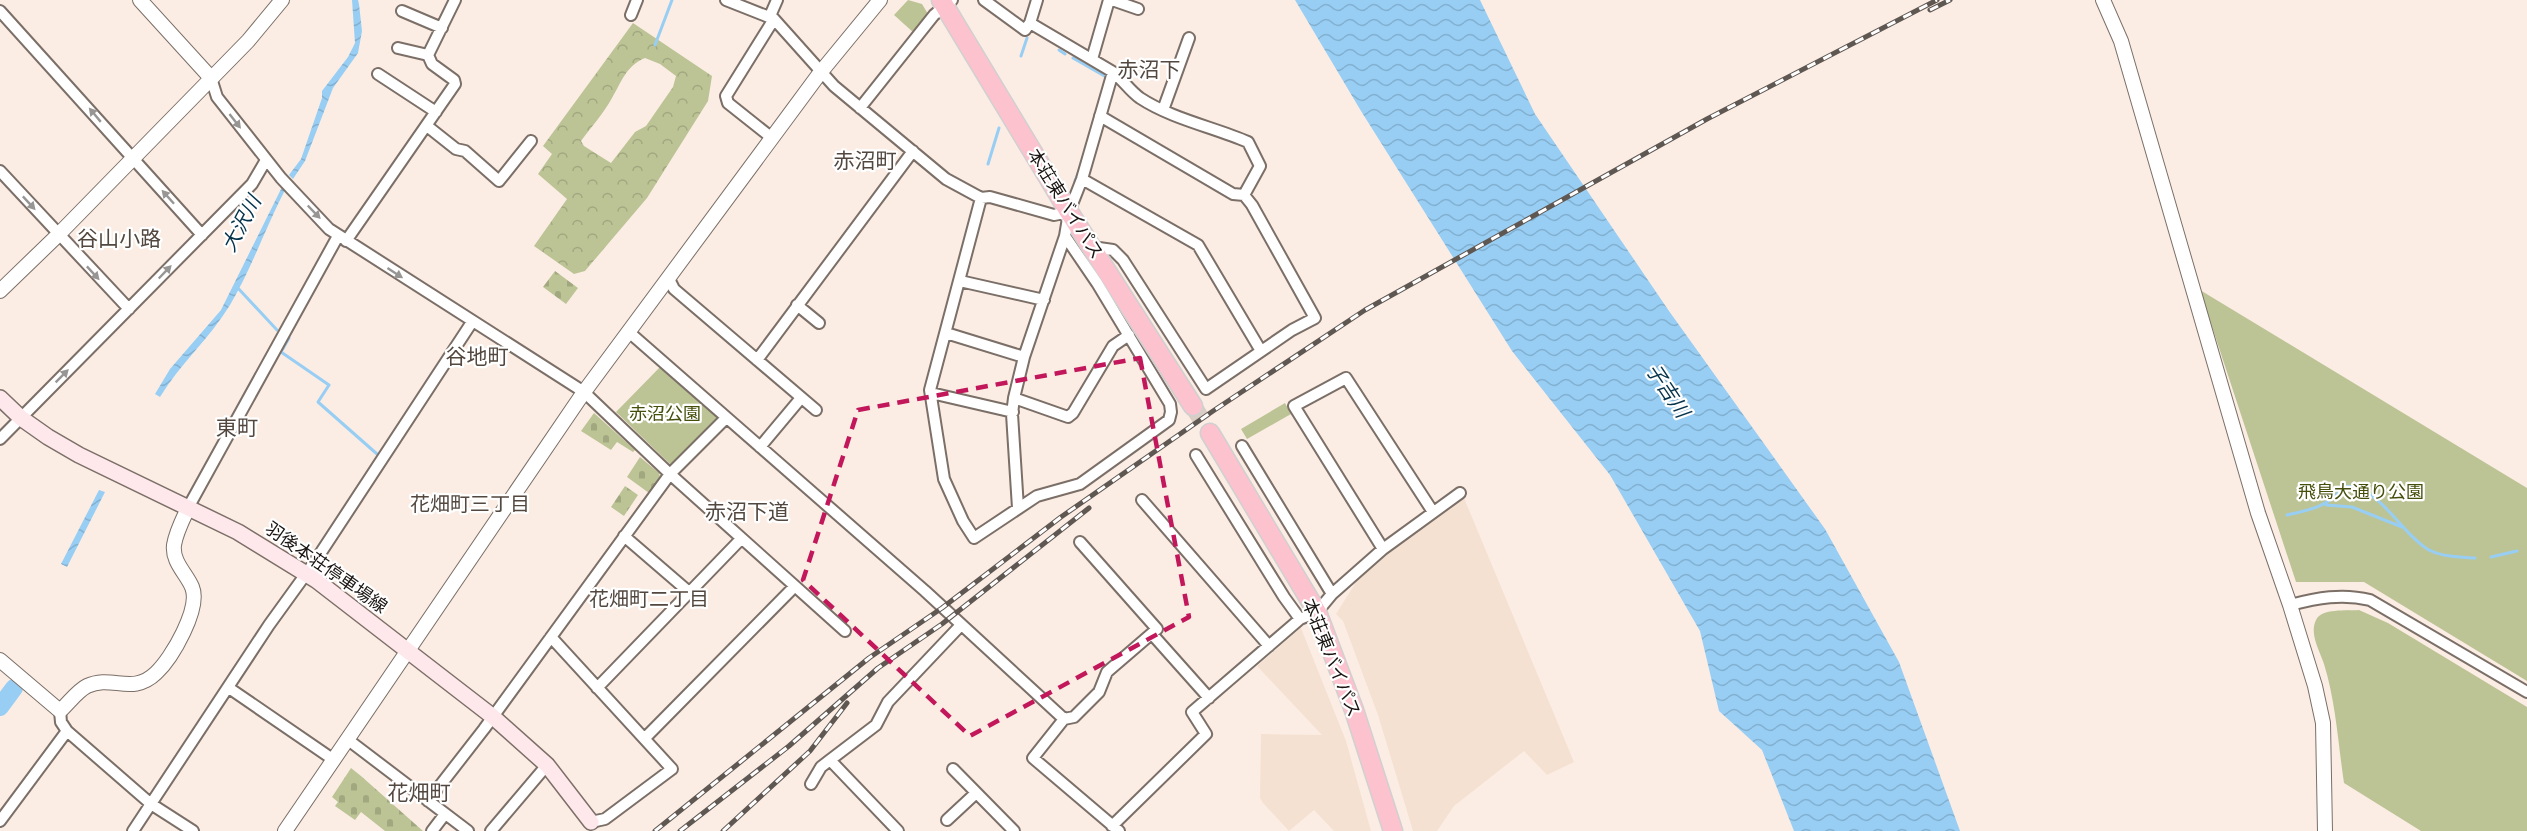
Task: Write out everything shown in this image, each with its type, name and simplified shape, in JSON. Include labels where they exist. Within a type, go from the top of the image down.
[{"type":"highway","name":"本荘東バイパス","points":[[946,2],[1069,212],[1193,406]]},
{"type":"highway","name":"本荘東バイパス","points":[[1210,433],[1309,616],[1354,710],[1393,831]]},
{"type":"main road","name":"羽後本荘停車場線","points":[[0,398],[21,418],[80,455],[189,506],[238,532],[306,574],[492,716],[548,765],[591,822]]},
{"type":"street","points":[[140,0],[211,78],[217,98],[281,178],[342,238],[584,392],[670,474],[845,631]]},
{"type":"street","points":[[0,291],[248,41],[282,0]]},
{"type":"street","points":[[428,55],[455,0]]},
{"type":"street","points":[[632,15],[637,0]]},
{"type":"street","points":[[726,0],[772,18],[820,73],[946,179],[981,198],[990,196],[1054,215],[1069,212]]},
{"type":"street","points":[[772,138],[728,103],[726,96],[772,18],[777,0]]},
{"type":"street","points":[[285,831],[584,392],[630,333],[820,73],[880,0]]},
{"type":"street","points":[[984,0],[1025,30],[1030,23],[1037,0]]},
{"type":"street","points":[[1092,59],[1110,0],[1138,9]]},
{"type":"street","points":[[2103,0],[2121,41],[2254,502],[2315,686],[2323,723],[2325,831]]},
{"type":"street","points":[[860,108],[929,20],[946,2]]},
{"type":"street","points":[[0,11],[201,235]]},
{"type":"street","points":[[402,11],[442,28]]},
{"type":"street","points":[[1030,23],[1113,72],[1137,97],[1163,110],[1248,142],[1260,166],[1244,195]]},
{"type":"street","points":[[1163,110],[1189,38]]},
{"type":"street","points":[[398,48],[428,55]]},
{"type":"street","points":[[60,711],[86,686],[98,682],[132,686],[145,682],[158,671],[173,649],[188,621],[195,596],[176,561],[174,547],[189,506],[342,238],[427,126],[455,84],[454,80],[432,64],[428,55]]},
{"type":"street","points":[[1018,508],[1014,398],[1024,357],[1065,236],[1069,212],[1082,179],[1113,72]]},
{"type":"street","points":[[378,74],[436,112]]},
{"type":"street","points":[[1092,247],[1113,250],[1123,260],[1206,389],[1261,351],[1315,318],[1252,205],[1244,195],[1233,194],[1100,116]]},
{"type":"street","points":[[427,126],[456,149],[465,151],[500,181],[531,141]]},
{"type":"street","points":[[757,360],[913,151]]},
{"type":"street","points":[[0,439],[252,184],[266,160]]},
{"type":"street","points":[[0,171],[129,309]]},
{"type":"street","points":[[1082,179],[1198,245],[1261,351]]},
{"type":"street","points":[[981,198],[931,393],[944,479],[963,521],[974,538],[1037,496],[1080,484],[1169,420],[1172,412],[1170,404],[1129,335],[1065,236]]},
{"type":"street","points":[[669,279],[674,289],[816,410]]},
{"type":"street","points":[[960,281],[1044,300]]},
{"type":"street","points":[[797,305],[819,322]]},
{"type":"street","points":[[133,831],[472,322]]},
{"type":"street","points":[[630,333],[689,382],[726,418],[1064,719]]},
{"type":"street","points":[[946,333],[1024,357]]},
{"type":"street","points":[[1014,398],[1068,417],[1073,413],[1113,346],[1129,335]]},
{"type":"street","points":[[1383,549],[1294,406],[1346,378],[1433,512]]},
{"type":"street","points":[[931,393],[1013,412]]},
{"type":"street","points":[[760,447],[801,398]]},
{"type":"street","points":[[428,801],[670,474],[726,418]]},
{"type":"street","points":[[1242,446],[1332,594]]},
{"type":"street","points":[[1197,455],[1284,597],[1309,616]]},
{"type":"street","points":[[1080,542],[1157,629],[1107,672],[1099,692],[1074,717],[1064,719],[1034,758],[1110,828],[1206,734],[1192,712],[1269,646],[1309,616],[1383,549],[1460,493]]},
{"type":"street","points":[[1142,500],[1269,646]]},
{"type":"street","points":[[624,536],[689,592]]},
{"type":"street","points":[[597,688],[741,539]]},
{"type":"street","points":[[645,738],[794,587]]},
{"type":"street","points":[[2290,605],[2320,597],[2344,595],[2370,600],[2527,692]]},
{"type":"street","points":[[811,784],[821,767],[876,725],[888,702],[961,625]]},
{"type":"street","points":[[1152,634],[1209,698]]},
{"type":"street","points":[[551,637],[672,769],[605,819],[591,822]]},
{"type":"street","points":[[0,660],[60,711],[61,722],[67,731],[151,804],[193,831]]},
{"type":"street","points":[[229,688],[334,760]]},
{"type":"street","points":[[0,821],[67,731]]},
{"type":"street","points":[[347,739],[468,831]]},
{"type":"street","points":[[830,760],[898,831]]},
{"type":"street","points":[[491,831],[548,765]]},
{"type":"street","points":[[953,769],[975,794],[1014,831]]},
{"type":"street","points":[[947,820],[975,794]]},
{"type":"street","points":[[432,831],[445,814]]},
{"type":"highlighted area","points":[[1140,358],[1189,617],[970,736],[803,580],[858,410]]},
{"type":"shaded area","points":[[1464,498],[1574,762],[1547,775],[1524,751],[1454,806],[1437,831],[1413,831],[1378,715],[1343,621],[1336,614],[1358,579],[1425,524]]},
{"type":"shaded area","points":[[1301,628],[1346,741],[1371,831],[1334,831],[1314,810],[1289,831],[1260,798],[1261,734],[1322,735],[1257,666]]},
{"type":"green space","points":[[908,0],[922,4],[928,14],[914,33],[894,15]]},
{"type":"green space","points":[[633,23],[712,76],[708,101],[647,198],[585,271],[574,274],[534,246],[567,199],[538,174],[552,154],[543,146]],"holes":[[[645,58],[660,64],[676,76],[673,87],[646,126],[635,132],[611,163],[584,146],[581,141],[633,65]]]},
{"type":"green space","points":[[555,271],[578,288],[566,304],[543,287]]},
{"type":"green space","name":"飛鳥大通り公園","points":[[2200,290],[2527,488],[2527,681],[2364,582],[2296,582]]},
{"type":"green space","name":"赤沼公園","points":[[662,365],[717,416],[716,422],[677,464],[670,464],[616,412]]},
{"type":"green space","points":[[1285,403],[1291,414],[1247,439],[1241,429]]},
{"type":"green space","points":[[594,413],[635,450],[633,452],[617,442],[611,450],[581,431]]},
{"type":"green space","points":[[640,457],[659,473],[660,477],[649,493],[627,477]]},
{"type":"green space","points":[[625,486],[638,495],[624,516],[611,507]]},
{"type":"green space","points":[[2359,610],[2388,623],[2527,707],[2527,831],[2421,831],[2344,783],[2331,693],[2314,637],[2314,625],[2319,616],[2323,614]]},
{"type":"green space","points":[[351,768],[423,831],[385,831],[361,812],[355,820],[335,806],[338,802],[332,797]]},
{"type":"water","points":[[352,0],[358,0],[359,4],[362,31],[358,53],[333,88],[305,161],[293,179],[289,175],[301,159],[322,98],[322,91],[348,57],[355,43]]},
{"type":"water","name":"子吉川","points":[[1295,0],[1480,0],[1535,114],[1669,311],[1825,529],[1899,662],[1960,831],[1794,831],[1762,750],[1719,711],[1700,631],[1610,475],[1512,351],[1361,111]]},
{"type":"water","points":[[283,185],[286,188],[230,305],[160,397],[155,394],[170,369],[221,310]]},
{"type":"water","points":[[99,490],[105,492],[67,567],[61,564]]},
{"type":"waterway","points":[[655,45],[672,0]]},
{"type":"waterway","points":[[1021,56],[1027,38]]},
{"type":"waterway","points":[[1059,50],[1065,54]]},
{"type":"waterway","points":[[1073,58],[1108,78]]},
{"type":"waterway","points":[[988,164],[999,128]]},
{"type":"waterway","points":[[1075,181],[1081,166]]},
{"type":"waterway","points":[[236,286],[277,330]]},
{"type":"waterway","points":[[289,338],[281,352],[329,385],[318,402],[377,454]]},
{"type":"waterway","points":[[2287,515],[2326,503],[2345,486],[2358,488],[2380,502],[2409,533],[2429,550],[2446,555],[2475,558]]},
{"type":"waterway","points":[[2326,505],[2352,507],[2402,527]]},
{"type":"waterway","points":[[2491,557],[2517,551]]},
{"type":"waterway","name":"大沢川","points":[[0,707],[14,688]]},
{"type":"tunnel","points":[[1193,406],[1210,433]]},
{"type":"railway","points":[[655,831],[869,658],[942,608],[1061,517],[1213,411],[1365,310],[1707,119],[1937,0]]},
{"type":"railway","points":[[1930,10],[1950,0]]},
{"type":"railway","points":[[680,831],[789,746],[878,668],[942,624],[1089,508]]},
{"type":"railway","points":[[723,831],[810,751],[847,703]]},
{"type":"district","name":"赤沼下","points":[[1149,70]]},
{"type":"district","name":"赤沼町","points":[[865,161]]},
{"type":"district","name":"谷山小路","points":[[119,239]]},
{"type":"district","name":"谷地町","points":[[477,357]]},
{"type":"district","name":"東町","points":[[237,428]]},
{"type":"district","name":"花畑町三丁目","points":[[470,505]]},
{"type":"district","name":"赤沼下道","points":[[747,512]]},
{"type":"district","name":"花畑町二丁目","points":[[649,600]]},
{"type":"district","name":"花畑町","points":[[419,793]]}]
